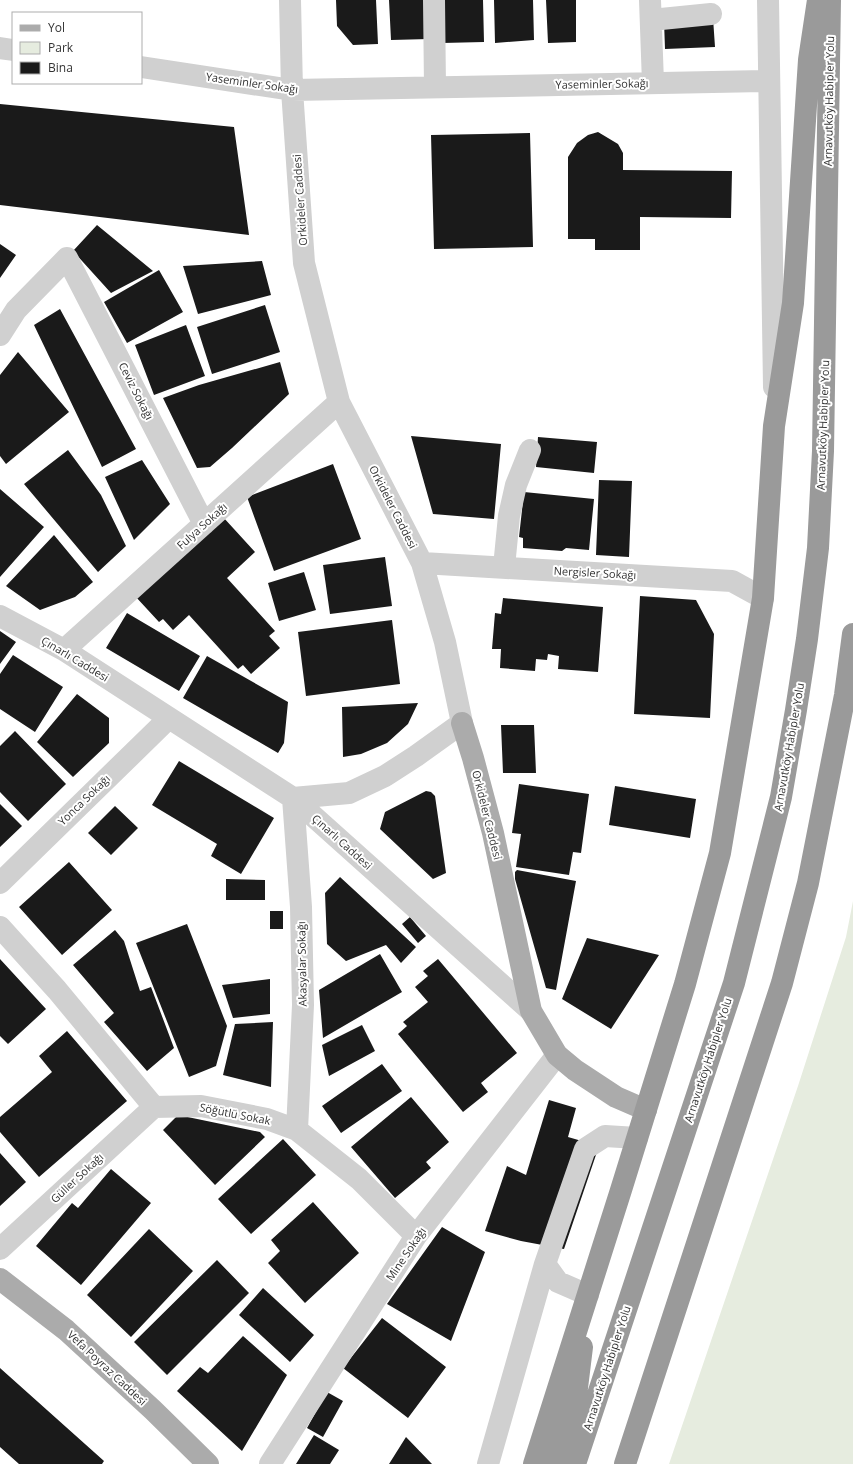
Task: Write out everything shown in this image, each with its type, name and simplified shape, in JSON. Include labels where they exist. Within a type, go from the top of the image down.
[{"type":"highway","points":[[534,1464],[685,984],[720,853],[763,598],[774,426],[793,303],[809,60],[818,0]]},
{"type":"highway","name":"Arnavutköy Habipler Yolu","points":[[575,1464],[734,983],[781,797],[807,639],[818,548],[823,451],[830,0]]},
{"type":"highway","points":[[625,1464],[782,983],[808,883],[845,695],[853,634]]},
{"type":"highway","points":[[555,1464],[576,1396],[588,1295]]},
{"type":"main road","name":"Orkideler Caddesi","points":[[462,723],[493,833],[531,1011]]},
{"type":"main road","name":"Çınarlı Caddesi","points":[[531,1011],[557,1055],[575,1070],[616,1097],[646,1110]]},
{"type":"main road","name":"Vefa Poyraz Caddesi","points":[[0,1279],[66,1330],[153,1410],[208,1464]]},
{"type":"street","name":"Orkideler Caddesi","points":[[290,0],[292,90],[304,263],[339,402],[422,563],[445,642],[462,723]]},
{"type":"street","points":[[434,0],[435,87]]},
{"type":"street","points":[[768,0],[774,426]]},
{"type":"street","points":[[653,83],[650,10],[712,14]]},
{"type":"street","points":[[0,48],[12,50]]},
{"type":"street","name":"Yaseminler Sokağı","points":[[142,67],[292,90],[769,81]]},
{"type":"street","name":"Ceviz Sokağı","points":[[0,335],[16,310],[67,258],[204,524]]},
{"type":"street","name":"Fulya Sokağı","points":[[64,650],[339,402]]},
{"type":"street","points":[[504,567],[509,516],[516,485],[530,450]]},
{"type":"street","name":"Nergisler Sokağı","points":[[422,563],[732,581],[763,598]]},
{"type":"street","name":"Çınarlı Caddesi","points":[[0,616],[64,650],[292,798],[531,1011]]},
{"type":"street","name":"Yonca Sokağı","points":[[0,883],[169,718]]},
{"type":"street","points":[[292,798],[349,793],[386,776],[462,723]]},
{"type":"street","name":"Akasyalar Sokağı","points":[[292,798],[301,907],[303,1005],[297,1130]]},
{"type":"street","points":[[0,927],[56,990],[154,1107]]},
{"type":"street","name":"Mine Sokağı","points":[[270,1464],[416,1236],[557,1055]]},
{"type":"street","name":"Söğütlü Sokak","points":[[154,1107],[200,1106],[268,1119],[297,1130],[359,1179],[416,1236]]},
{"type":"street","name":"Güller Sokağı","points":[[0,1249],[154,1107]]},
{"type":"street","points":[[488,1464],[545,1264],[585,1149],[605,1136],[637,1138]]},
{"type":"street","points":[[545,1264],[558,1282],[588,1295]]},
{"type":"green space","points":[[853,901],[853,1464],[669,1464],[798,1086],[846,937]]},
{"type":"building","points":[[336,0],[376,0],[378,44],[353,45],[337,26]]},
{"type":"building","points":[[389,0],[428,0],[429,39],[391,40]]},
{"type":"building","points":[[441,0],[483,0],[484,42],[442,43]]},
{"type":"building","points":[[494,0],[533,0],[534,40],[495,43]]},
{"type":"building","points":[[546,0],[576,0],[576,42],[548,43]]},
{"type":"building","points":[[713,18],[715,47],[665,49],[664,21]]},
{"type":"building","points":[[0,104],[234,127],[249,235],[0,205]]},
{"type":"building","points":[[598,132],[618,144],[623,153],[623,170],[732,171],[731,218],[640,217],[640,250],[595,250],[595,239],[568,239],[568,157],[577,143],[588,135]]},
{"type":"building","points":[[530,133],[533,247],[434,249],[431,135]]},
{"type":"building","points":[[97,225],[153,271],[111,293],[73,251]]},
{"type":"building","points":[[0,244],[16,255],[0,278]]},
{"type":"building","points":[[262,261],[271,295],[198,314],[183,266]]},
{"type":"building","points":[[159,270],[183,312],[127,343],[104,302]]},
{"type":"building","points":[[265,305],[280,352],[212,374],[197,327]]},
{"type":"building","points":[[60,309],[136,449],[102,467],[34,325]]},
{"type":"building","points":[[186,325],[205,376],[154,395],[135,345]]},
{"type":"building","points":[[18,352],[69,412],[6,464],[0,456],[0,375]]},
{"type":"building","points":[[280,362],[289,394],[210,467],[197,468],[163,398],[199,385]]},
{"type":"building","points":[[411,436],[501,444],[494,519],[433,514]]},
{"type":"building","points":[[538,437],[597,442],[594,473],[536,467]]},
{"type":"building","points":[[68,450],[101,495],[126,546],[98,572],[24,484]]},
{"type":"building","points":[[142,460],[170,504],[134,540],[105,477]]},
{"type":"building","points":[[333,464],[361,539],[274,571],[247,497]]},
{"type":"building","points":[[599,480],[632,481],[629,557],[596,555]]},
{"type":"building","points":[[0,489],[44,527],[0,577]]},
{"type":"building","points":[[524,492],[594,499],[589,550],[566,548],[562,551],[523,548],[523,538],[519,537]]},
{"type":"building","points":[[223,517],[255,552],[227,578],[275,631],[269,636],[280,648],[251,674],[243,665],[238,669],[189,615],[173,630],[163,619],[159,622],[135,596]]},
{"type":"building","points":[[54,535],[93,582],[75,597],[40,610],[6,586]]},
{"type":"building","points":[[385,557],[392,606],[330,614],[323,565]]},
{"type":"building","points":[[304,572],[316,610],[279,621],[268,583]]},
{"type":"building","points":[[640,596],[696,600],[714,634],[710,718],[634,714]]},
{"type":"building","points":[[503,598],[603,607],[598,672],[558,669],[559,656],[548,654],[547,660],[536,659],[535,671],[500,668],[501,649],[492,649],[495,613],[501,614]]},
{"type":"building","points":[[127,613],[200,656],[179,691],[106,648]]},
{"type":"building","points":[[392,620],[400,684],[306,696],[298,632]]},
{"type":"building","points":[[0,631],[16,642],[0,664]]},
{"type":"building","points":[[13,655],[63,687],[35,732],[0,709],[0,674]]},
{"type":"building","points":[[207,656],[288,702],[284,743],[278,753],[183,698]]},
{"type":"building","points":[[77,694],[109,718],[109,743],[73,777],[37,742]]},
{"type":"building","points":[[418,703],[408,724],[387,743],[361,754],[343,757],[342,707]]},
{"type":"building","points":[[501,725],[534,725],[536,773],[503,773]]},
{"type":"building","points":[[15,731],[66,784],[28,821],[0,792],[0,746]]},
{"type":"building","points":[[179,761],[274,818],[241,874],[211,856],[217,844],[152,805]]},
{"type":"building","points":[[519,784],[589,794],[581,853],[573,852],[569,875],[516,867],[521,834],[512,833]]},
{"type":"building","points":[[615,786],[696,799],[690,838],[609,825]]},
{"type":"building","points":[[426,791],[431,792],[435,796],[446,873],[433,879],[380,829],[385,812]]},
{"type":"building","points":[[0,804],[22,826],[0,847]]},
{"type":"building","points":[[115,806],[138,828],[111,855],[88,833]]},
{"type":"building","points":[[69,862],[112,910],[62,955],[19,907]]},
{"type":"building","points":[[517,870],[576,881],[556,990],[546,988],[515,879],[515,872]]},
{"type":"building","points":[[340,877],[416,947],[401,963],[386,945],[346,961],[327,944],[325,893]]},
{"type":"building","points":[[226,879],[265,880],[265,900],[226,900]]},
{"type":"building","points":[[270,911],[283,911],[283,929],[270,929]]},
{"type":"building","points":[[410,917],[426,936],[418,943],[402,924]]},
{"type":"building","points":[[187,924],[227,1026],[216,1066],[189,1077],[136,943]]},
{"type":"building","points":[[115,930],[124,941],[140,991],[151,987],[174,1048],[147,1071],[104,1022],[114,1013],[73,965]]},
{"type":"building","points":[[587,938],[659,955],[611,1029],[562,999]]},
{"type":"building","points":[[380,954],[402,992],[323,1038],[319,990]]},
{"type":"building","points":[[0,959],[46,1009],[8,1044],[0,1036]]},
{"type":"building","points":[[438,959],[517,1053],[481,1083],[488,1092],[463,1112],[398,1034],[407,1026],[403,1022],[428,1002],[415,987],[428,976],[423,971]]},
{"type":"building","points":[[270,979],[270,1014],[233,1018],[222,985]]},
{"type":"building","points":[[273,1022],[271,1087],[223,1075],[235,1024]]},
{"type":"building","points":[[362,1025],[375,1051],[329,1076],[322,1045]]},
{"type":"building","points":[[67,1031],[127,1101],[39,1177],[0,1132],[0,1117],[52,1072],[39,1056]]},
{"type":"building","points":[[382,1064],[402,1091],[341,1133],[322,1106]]},
{"type":"building","points":[[411,1097],[449,1142],[426,1162],[431,1168],[395,1198],[351,1147]]},
{"type":"building","points":[[549,1100],[576,1108],[568,1137],[599,1146],[564,1249],[521,1241],[485,1231],[507,1166],[526,1175]]},
{"type":"building","points":[[178,1115],[260,1132],[265,1137],[215,1185],[163,1130]]},
{"type":"building","points":[[283,1139],[316,1175],[251,1234],[218,1199]]},
{"type":"building","points":[[0,1153],[26,1182],[0,1206]]},
{"type":"building","points":[[111,1169],[151,1203],[81,1285],[36,1246],[72,1203],[78,1208]]},
{"type":"building","points":[[313,1202],[359,1253],[305,1303],[268,1263],[280,1251],[271,1240]]},
{"type":"building","points":[[442,1227],[485,1252],[451,1341],[387,1304]]},
{"type":"building","points":[[149,1229],[193,1271],[131,1337],[87,1295]]},
{"type":"building","points":[[217,1260],[249,1293],[167,1375],[134,1342]]},
{"type":"building","points":[[263,1288],[314,1335],[290,1362],[239,1315]]},
{"type":"building","points":[[382,1318],[446,1367],[408,1418],[343,1368]]},
{"type":"building","points":[[243,1336],[287,1375],[242,1451],[177,1391],[200,1367],[208,1373]]},
{"type":"building","points":[[0,1368],[104,1461],[102,1464],[19,1464],[0,1447]]},
{"type":"building","points":[[327,1392],[343,1401],[323,1437],[307,1428]]},
{"type":"building","points":[[314,1435],[339,1450],[330,1464],[296,1464]]},
{"type":"building","points":[[406,1437],[432,1464],[389,1464]]}]
